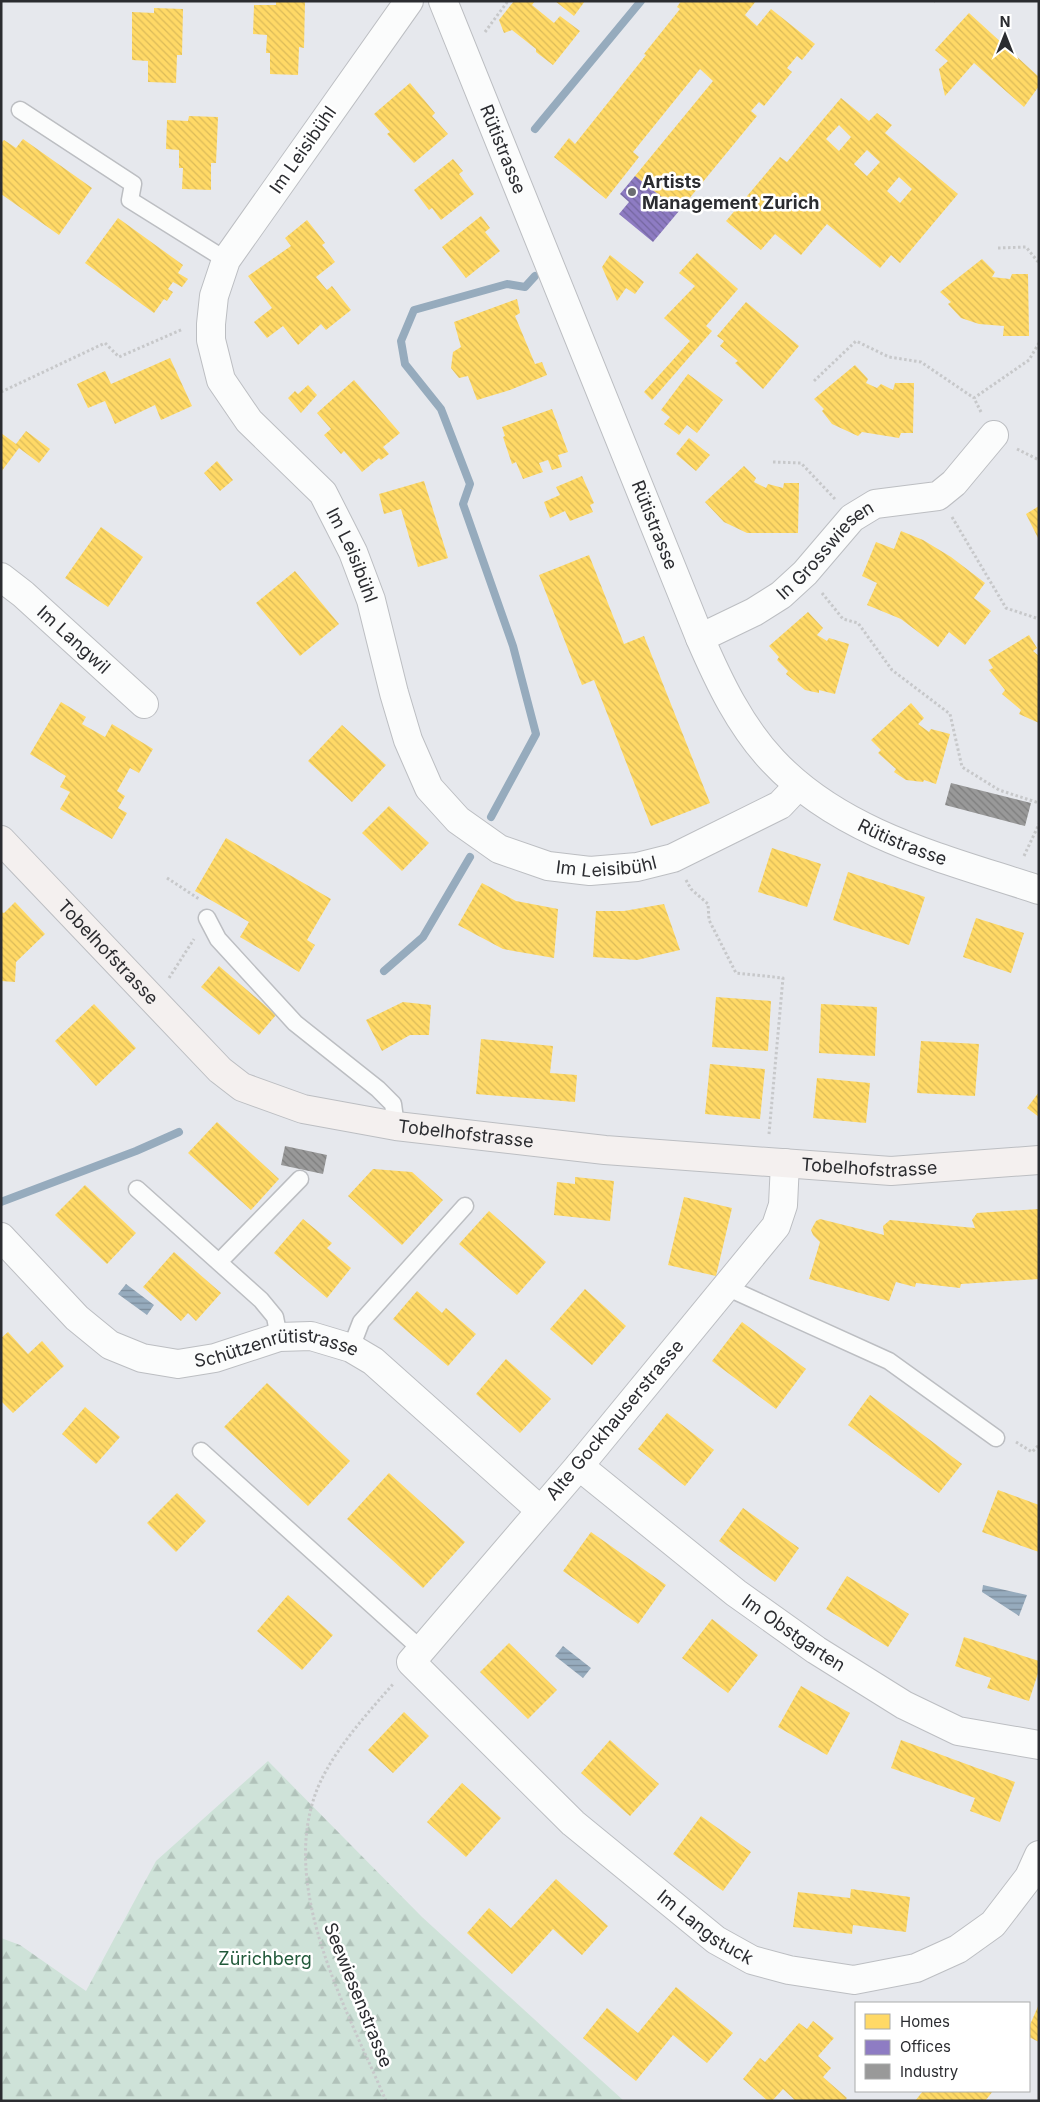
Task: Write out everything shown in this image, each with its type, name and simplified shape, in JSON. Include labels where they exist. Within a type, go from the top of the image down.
[{"type":"main road","name":"Tobelhofstrasse","points":[[1,840],[220,1070],[242,1087],[303,1109],[396,1126],[605,1150],[891,1171],[1039,1160]]},
{"type":"street","name":"Im Leisibühl","points":[[409,1],[226,260],[214,296],[210,324],[211,340],[221,380],[249,421],[323,493],[353,552],[371,600],[402,721],[429,788],[458,820],[499,849],[548,866],[590,871],[637,867],[673,858],[780,805],[798,786]]},
{"type":"street","name":"Rütistrasse","points":[[443,1],[700,638],[721,686],[748,729],[772,760],[798,786],[835,812],[866,829],[918,850],[1039,890]]},
{"type":"street","name":"In Grosswiesen","points":[[700,638],[754,612],[781,595],[805,573],[852,518],[875,504],[938,496],[954,483],[994,435]]},
{"type":"street","name":"Im Langwil","points":[[1,577],[24,594],[144,704]]},
{"type":"street","name":"Alte Gockhauserstrasse","points":[[417,1656],[579,1466],[776,1226],[783,1205],[776,1162]]},
{"type":"street","name":"Schützenrütistrasse","points":[[1,1237],[77,1318],[110,1345],[142,1358],[178,1364],[215,1358],[280,1337],[311,1336],[350,1348],[372,1361],[540,1510]]},
{"type":"street","name":"Im Obstgarten","points":[[579,1466],[736,1593],[816,1650],[904,1705],[958,1731],[1039,1745]]},
{"type":"street","name":"Im Langstuck","points":[[417,1656],[572,1823],[716,1940],[752,1960],[789,1970],[854,1980],[916,1968],[958,1949],[993,1924],[1029,1877],[1039,1855]]},
{"type":"lane","points":[[20,110],[133,184],[130,200],[226,260]]},
{"type":"lane","points":[[207,911],[218,939],[294,1024],[378,1089],[393,1104],[396,1126]]},
{"type":"lane","points":[[219,1262],[300,1179]]},
{"type":"lane","points":[[137,1189],[260,1300],[275,1317],[280,1337]]},
{"type":"lane","points":[[350,1348],[360,1322],[465,1206]]},
{"type":"lane","points":[[726,1287],[889,1361],[1003,1438]]},
{"type":"lane","points":[[201,1451],[417,1656]]},
{"type":"path","points":[[498,14],[508,1]]},
{"type":"path","points":[[998,248],[1026,248],[1039,263]]},
{"type":"path","points":[[1,392],[105,343],[119,357],[192,325]]},
{"type":"path","points":[[814,381],[856,341],[889,357],[921,362],[974,398],[994,435]]},
{"type":"path","points":[[974,398],[1029,360],[1039,343]]},
{"type":"path","points":[[773,462],[801,463],[852,518]]},
{"type":"path","points":[[965,538],[1006,608],[1039,619]]},
{"type":"path","points":[[805,573],[843,619],[858,623],[892,670],[950,714],[962,767],[999,790],[1039,802]]},
{"type":"path","points":[[1011,881],[1039,824]]},
{"type":"path","points":[[673,858],[691,889],[708,904],[709,920],[736,973],[783,978],[776,1162]]},
{"type":"path","points":[[166,878],[207,911]]},
{"type":"path","points":[[166,982],[196,937]]},
{"type":"path","points":[[1003,1438],[1032,1452],[1039,1445]]},
{"type":"path","name":"Seewiesenstrasse","points":[[386,2101],[314,1927],[307,1886],[306,1837],[314,1796],[328,1769],[357,1726],[417,1656]]},
{"type":"green space","name":"Zürichberg","points":[[268,1761],[422,1917],[624,2101],[1,2101],[1,1938],[20,1945],[86,1991],[156,1861]]},
{"type":"water","points":[[126,1284],[154,1305],[147,1315],[118,1294]]},
{"type":"water","points":[[983,1585],[1027,1595],[1019,1616],[982,1592]]},
{"type":"water","points":[[563,1646],[591,1668],[583,1678],[555,1656]]},
{"type":"building: Homes","points":[[276,1],[305,2],[304,48],[299,47],[298,75],[270,74],[270,53],[266,53],[267,35],[253,34],[254,5],[276,5]]},
{"type":"building: Homes","points":[[514,1],[535,1],[532,5],[554,23],[560,16],[580,31],[553,65],[512,30],[504,33],[499,20]]},
{"type":"building: Homes","points":[[555,1],[585,1],[574,16]]},
{"type":"building: Homes","points":[[681,1],[756,1],[745,15],[757,26],[771,9],[815,44],[802,60],[797,56],[787,68],[792,72],[764,106],[759,102],[751,111],[757,116],[679,211],[635,176],[713,81],[700,69],[633,152],[639,157],[606,199],[554,157],[569,138],[575,144],[646,55],[644,54],[680,9],[677,7]]},
{"type":"building: Homes","points":[[154,8],[183,9],[182,55],[177,55],[176,83],[148,82],[148,61],[132,60],[132,12],[154,13]]},
{"type":"building: Homes","points":[[969,13],[1039,77],[1039,86],[1024,107],[974,63],[945,96],[939,69],[948,61],[935,50]]},
{"type":"building: Homes","points":[[410,83],[435,113],[432,116],[448,134],[414,163],[387,134],[390,132],[374,114]]},
{"type":"building: Homes","points":[[841,98],[869,121],[877,113],[892,125],[885,133],[958,194],[900,263],[891,255],[880,268],[827,224],[801,255],[775,234],[761,250],[726,221],[780,157],[787,162]],"holes":[[[839,125],[851,137],[839,151],[826,139]],[[867,150],[880,162],[867,176],[854,164]],[[899,177],[912,189],[900,203],[887,191]]]},
{"type":"building: Homes","points":[[189,116],[218,117],[216,163],[211,163],[211,190],[182,189],[183,168],[179,168],[179,150],[166,149],[167,120],[188,121]]},
{"type":"building: Homes","points":[[23,139],[92,188],[59,235],[1,194],[1,143],[4,140],[16,148]]},
{"type":"building: Homes","points":[[453,159],[463,171],[459,174],[474,194],[441,220],[432,208],[429,210],[414,190]]},
{"type":"building: Homes","points":[[481,216],[490,228],[485,232],[500,251],[466,278],[442,247]]},
{"type":"building: Homes","points":[[118,218],[183,265],[178,273],[188,279],[182,287],[173,282],[168,289],[173,292],[167,301],[164,299],[154,313],[85,263]]},
{"type":"building: Homes","points":[[307,220],[325,243],[322,245],[335,262],[316,277],[327,290],[332,286],[351,310],[326,330],[321,324],[298,345],[283,326],[267,338],[254,322],[272,308],[248,276],[291,246],[285,238]]},
{"type":"building: Homes","points":[[697,253],[738,289],[706,326],[712,331],[652,400],[644,392],[690,341],[664,318],[695,286],[679,273]]},
{"type":"building: Homes","points":[[610,255],[644,282],[635,294],[626,288],[617,301],[602,267]]},
{"type":"building: Homes","points":[[982,259],[995,272],[992,277],[1010,279],[1012,274],[1028,274],[1029,336],[1003,336],[1004,326],[979,324],[961,318],[948,304],[951,302],[940,292]]},
{"type":"building: Homes","points":[[517,299],[520,313],[515,316],[535,364],[542,362],[547,375],[510,390],[477,400],[468,376],[459,378],[451,368],[453,352],[461,347],[454,322]]},
{"type":"building: Homes","points":[[746,302],[799,346],[763,389],[735,363],[738,361],[720,346],[724,341],[717,336]]},
{"type":"building: Homes","points":[[170,358],[192,406],[161,420],[155,405],[115,424],[105,401],[88,408],[77,384],[105,371],[111,384]]},
{"type":"building: Homes","points":[[855,365],[868,379],[866,383],[877,388],[881,384],[893,390],[895,383],[914,383],[913,433],[901,433],[899,438],[862,432],[858,436],[832,424],[822,411],[824,409],[814,399]]},
{"type":"building: Homes","points":[[688,374],[723,400],[697,433],[687,425],[679,435],[664,424],[670,417],[661,410]]},
{"type":"building: Homes","points":[[354,380],[400,433],[383,447],[389,454],[381,460],[379,458],[362,472],[344,451],[341,454],[324,435],[331,429],[317,413]]},
{"type":"building: Homes","points":[[308,385],[317,395],[301,413],[288,398],[295,391],[298,394]]},
{"type":"building: Homes","points":[[552,409],[568,452],[558,455],[562,467],[552,470],[548,460],[539,463],[543,472],[523,479],[516,462],[512,464],[503,437],[505,436],[502,427]]},
{"type":"building: Homes","points":[[26,431],[50,449],[39,463],[19,448],[1,472],[1,433],[16,444]]},
{"type":"building: Homes","points":[[689,438],[710,455],[696,471],[676,454]]},
{"type":"building: Homes","points":[[217,461],[233,480],[220,491],[204,473]]},
{"type":"building: Homes","points":[[744,466],[756,478],[754,482],[766,488],[768,484],[783,488],[784,483],[799,483],[798,533],[747,533],[724,522],[705,502]]},
{"type":"building: Homes","points":[[582,476],[594,503],[590,505],[593,512],[570,521],[565,511],[550,518],[544,502],[560,495],[556,487]]},
{"type":"building: Homes","points":[[424,481],[448,558],[418,567],[401,509],[384,514],[379,494]]},
{"type":"building: Homes","points":[[1039,506],[1039,540],[1026,514]]},
{"type":"building: Homes","points":[[101,527],[143,557],[108,607],[65,578]]},
{"type":"building: Homes","points":[[901,531],[923,540],[951,557],[985,583],[974,598],[991,611],[965,645],[949,632],[938,647],[901,619],[867,605],[877,583],[862,576],[876,542],[894,549]]},
{"type":"building: Homes","points":[[589,555],[624,644],[644,636],[710,803],[651,826],[594,680],[582,685],[539,575]]},
{"type":"building: Homes","points":[[295,571],[339,624],[300,656],[256,603]]},
{"type":"building: Homes","points":[[808,612],[823,628],[817,635],[827,641],[829,638],[849,644],[835,694],[819,690],[819,693],[805,690],[786,674],[788,671],[777,660],[779,657],[769,646]]},
{"type":"building: Homes","points":[[1029,635],[1037,648],[1033,651],[1039,656],[1039,723],[1019,714],[1021,710],[1002,694],[1005,690],[989,670],[993,668],[988,660]]},
{"type":"building: Homes","points":[[61,702],[86,717],[82,724],[105,737],[112,724],[153,749],[139,773],[130,768],[117,791],[125,796],[118,808],[127,813],[112,839],[60,809],[70,792],[60,787],[66,776],[30,754]]},
{"type":"building: Homes","points":[[911,703],[924,718],[918,724],[929,732],[931,729],[950,734],[936,784],[924,780],[923,782],[906,780],[894,772],[896,769],[878,753],[881,750],[871,740]]},
{"type":"building: Homes","points":[[342,725],[386,765],[352,802],[308,761]]},
{"type":"building: Homes","points":[[389,806],[429,843],[402,871],[362,833]]},
{"type":"building: Homes","points":[[226,838],[331,899],[307,940],[315,945],[299,972],[240,937],[249,922],[195,891]]},
{"type":"building: Homes","points":[[772,848],[821,864],[807,907],[758,892]]},
{"type":"building: Homes","points":[[848,872],[925,897],[909,945],[833,920]]},
{"type":"building: Homes","points":[[482,883],[516,901],[558,909],[554,958],[503,949],[458,925]]},
{"type":"building: Homes","points":[[15,902],[45,934],[16,962],[15,982],[1,981],[1,912],[4,913]]},
{"type":"building: Homes","points":[[664,904],[680,950],[637,960],[593,957],[596,911],[624,911]]},
{"type":"building: Homes","points":[[976,918],[1024,933],[1011,973],[963,957]]},
{"type":"building: Homes","points":[[219,966],[276,1015],[259,1035],[201,987]]},
{"type":"building: Homes","points":[[716,997],[771,1001],[768,1051],[712,1047]]},
{"type":"building: Homes","points":[[403,1002],[431,1005],[429,1035],[410,1035],[382,1051],[366,1020]]},
{"type":"building: Homes","points":[[94,1004],[136,1048],[96,1086],[55,1041]]},
{"type":"building: Homes","points":[[821,1004],[877,1007],[875,1056],[819,1053]]},
{"type":"building: Homes","points":[[481,1039],[553,1046],[550,1073],[577,1075],[575,1102],[476,1094]]},
{"type":"building: Homes","points":[[921,1041],[979,1044],[975,1096],[917,1093]]},
{"type":"building: Homes","points":[[710,1064],[765,1069],[760,1119],[705,1114]]},
{"type":"building: Homes","points":[[817,1078],[870,1083],[866,1123],[813,1118]]},
{"type":"building: Homes","points":[[1039,1092],[1039,1117],[1027,1108]]},
{"type":"building: Homes","points":[[217,1122],[279,1179],[251,1210],[188,1153]]},
{"type":"building: Homes","points":[[373,1169],[412,1172],[443,1200],[402,1245],[348,1196]]},
{"type":"building: Homes","points":[[575,1177],[614,1181],[610,1221],[554,1215],[557,1182],[575,1184]]},
{"type":"building: Homes","points":[[85,1185],[136,1233],[107,1264],[55,1215]]},
{"type":"building: Homes","points":[[684,1197],[732,1208],[716,1276],[668,1265]]},
{"type":"building: Homes","points":[[1039,1209],[1039,1279],[961,1284],[960,1288],[916,1283],[915,1287],[896,1282],[889,1301],[809,1279],[820,1242],[811,1230],[816,1221],[820,1219],[884,1235],[883,1226],[890,1220],[975,1228],[972,1220],[977,1213]]},
{"type":"building: Homes","points":[[489,1211],[546,1262],[517,1295],[459,1244]]},
{"type":"building: Homes","points":[[303,1219],[332,1243],[327,1248],[351,1268],[327,1298],[274,1253]]},
{"type":"building: Homes","points":[[174,1252],[221,1293],[196,1321],[188,1313],[181,1321],[143,1287]]},
{"type":"building: Homes","points":[[585,1289],[626,1326],[592,1365],[550,1329]]},
{"type":"building: Homes","points":[[417,1291],[442,1313],[446,1308],[476,1334],[448,1366],[393,1319]]},
{"type":"building: Homes","points":[[742,1322],[806,1369],[776,1409],[712,1361]]},
{"type":"building: Homes","points":[[8,1332],[28,1354],[42,1341],[64,1366],[13,1413],[1,1401],[1,1338]]},
{"type":"building: Homes","points":[[506,1359],[551,1399],[520,1433],[476,1394]]},
{"type":"building: Homes","points":[[267,1383],[350,1461],[308,1506],[224,1427]]},
{"type":"building: Homes","points":[[870,1395],[962,1464],[939,1493],[848,1425]]},
{"type":"building: Homes","points":[[85,1407],[120,1437],[96,1464],[62,1434]]},
{"type":"building: Homes","points":[[667,1413],[714,1450],[685,1486],[638,1449]]},
{"type":"building: Homes","points":[[389,1473],[465,1542],[423,1588],[347,1519]]},
{"type":"building: Homes","points":[[998,1490],[1039,1505],[1039,1552],[982,1532]]},
{"type":"building: Homes","points":[[177,1493],[206,1521],[176,1552],[147,1523]]},
{"type":"building: Homes","points":[[743,1508],[799,1548],[775,1582],[719,1541]]},
{"type":"building: Homes","points":[[591,1532],[666,1585],[638,1624],[563,1571]]},
{"type":"building: Homes","points":[[847,1576],[909,1614],[888,1647],[826,1609]]},
{"type":"building: Homes","points":[[288,1595],[333,1635],[302,1670],[257,1631]]},
{"type":"building: Homes","points":[[712,1619],[758,1655],[728,1693],[682,1658]]},
{"type":"building: Homes","points":[[964,1637],[1039,1661],[1039,1670],[1029,1701],[987,1688],[991,1678],[955,1666]]},
{"type":"building: Homes","points":[[509,1643],[557,1690],[528,1719],[480,1672]]},
{"type":"building: Homes","points":[[801,1686],[850,1713],[827,1755],[778,1727]]},
{"type":"building: Homes","points":[[404,1712],[429,1736],[393,1773],[368,1750]]},
{"type":"building: Homes","points":[[610,1740],[659,1784],[630,1816],[581,1773]]},
{"type":"building: Homes","points":[[901,1740],[1015,1782],[1000,1822],[970,1811],[975,1798],[891,1768]]},
{"type":"building: Homes","points":[[462,1783],[501,1818],[466,1857],[427,1822]]},
{"type":"building: Homes","points":[[701,1816],[751,1852],[723,1891],[673,1854]]},
{"type":"building: Homes","points":[[556,1879],[608,1926],[582,1955],[553,1929],[512,1974],[467,1933],[489,1908],[511,1928]]},
{"type":"building: Homes","points":[[851,1889],[910,1897],[906,1932],[853,1925],[852,1934],[793,1927],[798,1892],[850,1898]]},
{"type":"building: Homes","points":[[676,1987],[733,2033],[707,2063],[673,2035],[636,2081],[583,2038],[607,2008],[638,2033]]},
{"type":"building: Homes","points":[[1039,2004],[1039,2042],[1030,2038],[1030,2025]]},
{"type":"building: Homes","points":[[813,2021],[834,2038],[818,2056],[831,2068],[823,2077],[847,2098],[844,2101],[796,2101],[783,2089],[772,2101],[768,2101],[743,2079],[760,2058],[765,2062],[799,2023],[807,2029]]},
{"type":"building: Homes","points":[[922,2092],[992,2092],[985,2101],[915,2101]]},
{"type":"building: Offices","points":[[635,176],[679,211],[653,242],[619,214],[629,202],[620,194]]},
{"type":"building: Industry","points":[[951,783],[1031,803],[1025,826],[945,805]]},
{"type":"building: Industry","points":[[285,1146],[327,1155],[323,1174],[281,1165]]},
{"type":"waterway","points":[[535,129],[641,1]]},
{"type":"waterway","points":[[491,817],[536,734],[513,646],[463,504],[470,484],[441,409],[405,364],[401,341],[414,310],[507,284],[525,287],[535,276]]},
{"type":"waterway","points":[[384,971],[423,937],[470,857]]},
{"type":"waterway","points":[[1,1202],[136,1151],[179,1132]]},
{"type":"place","name":"Artists Management Zurich","points":[[632,192]]}]
